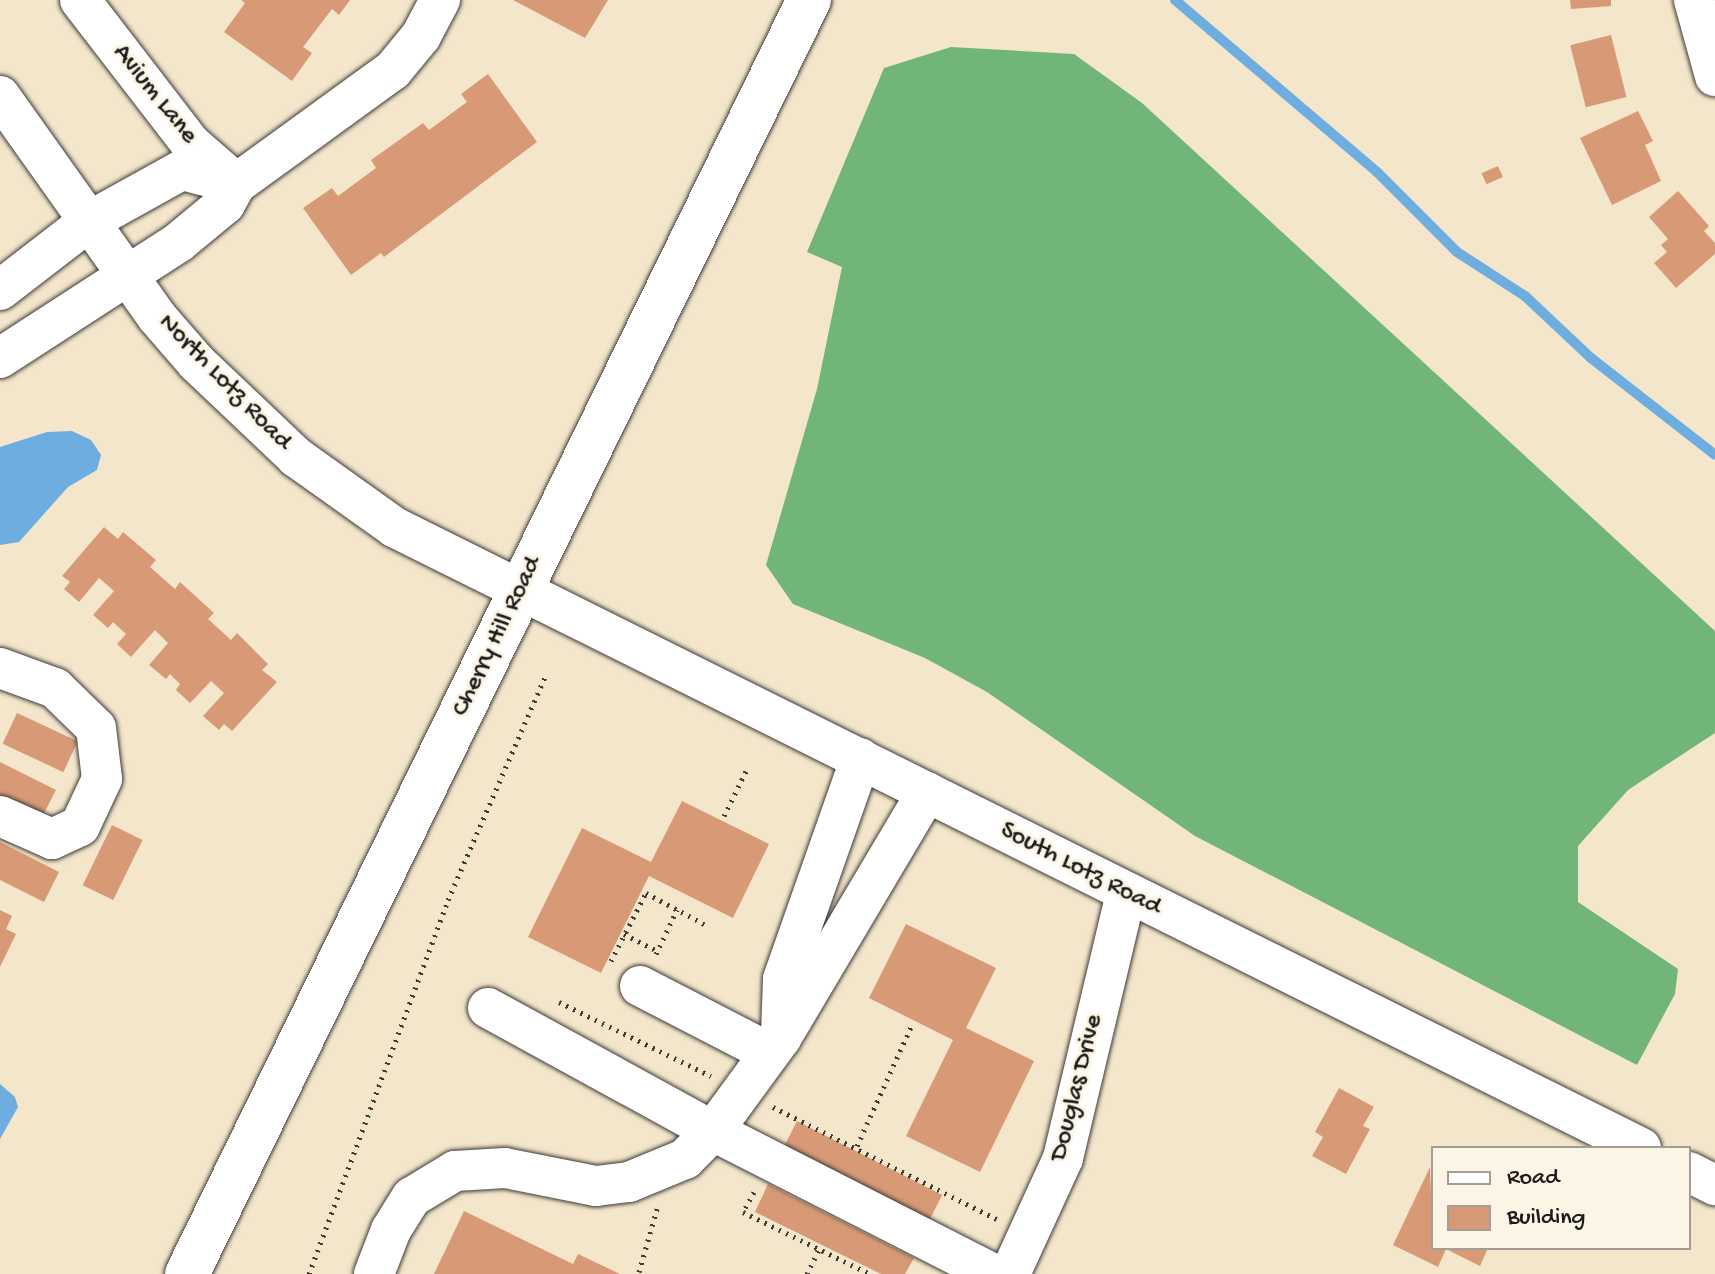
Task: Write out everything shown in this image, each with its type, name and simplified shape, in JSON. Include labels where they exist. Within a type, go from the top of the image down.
[{"type":"main road","name":"Cherry Hill Road","points":[[187,1274],[809,0]]},
{"type":"street","name":"Avium Lane","points":[[80,0],[190,143],[236,184]]},
{"type":"street","points":[[0,358],[128,277],[225,204],[236,184],[393,70],[421,36],[440,0]]},
{"type":"street","points":[[1694,0],[1715,76]]},
{"type":"street","name":"North Lotz Road","points":[[0,96],[128,277],[197,363],[296,457],[394,527],[519,593]]},
{"type":"street","points":[[0,290],[88,222],[182,170],[236,184]]},
{"type":"street","name":"South Lotz Road","points":[[519,593],[861,758],[1126,894],[1637,1146]]},
{"type":"street","points":[[0,668],[55,688],[96,728],[102,779],[80,826],[52,839],[0,816]]},
{"type":"street","points":[[776,1045],[783,979],[861,758]]},
{"type":"street","points":[[374,1274],[400,1212],[438,1178],[471,1167],[505,1168],[551,1181],[596,1186],[629,1182],[685,1159],[713,1131],[776,1045],[927,792]]},
{"type":"street","name":"Douglas Drive","points":[[1010,1274],[1068,1144],[1126,894]]},
{"type":"street","points":[[626,974],[776,1045]]},
{"type":"street","points":[[488,1008],[713,1131],[994,1274]]},
{"type":"street","points":[[1691,1173],[1715,1185]]},
{"type":"path","points":[[309,1274],[448,900],[546,675]]},
{"type":"path","points":[[724,816],[746,771]]},
{"type":"path","points":[[626,974],[624,934],[646,893],[704,924]]},
{"type":"path","points":[[624,934],[657,951]]},
{"type":"path","points":[[549,997],[723,1082]]},
{"type":"path","points":[[857,1146],[911,1027]]},
{"type":"path","points":[[763,1102],[857,1146],[1004,1224]]},
{"type":"path","points":[[759,1182],[743,1212],[870,1274]]},
{"type":"path","points":[[639,1272],[661,1193]]},
{"type":"path","points":[[807,1274],[819,1249]]},
{"type":"green space","points":[[951,47],[1074,54],[1142,103],[1715,631],[1715,733],[1628,790],[1578,846],[1578,902],[1678,969],[1675,994],[1637,1065],[1195,836],[987,692],[925,658],[793,604],[766,565],[817,389],[842,267],[807,252],[884,68]]},
{"type":"water","points":[[72,431],[91,440],[101,455],[97,470],[68,487],[19,542],[0,545],[0,447],[47,432]]},
{"type":"water","points":[[0,1084],[15,1097],[18,1107],[0,1139]]},
{"type":"building","points":[[241,0],[350,0],[339,15],[332,9],[303,47],[312,53],[292,81],[224,32],[245,3]]},
{"type":"building","points":[[513,0],[608,0],[585,38]]},
{"type":"building","points":[[1570,0],[1611,0],[1611,6],[1571,9]]},
{"type":"building","points":[[1611,35],[1626,97],[1586,107],[1570,45]]},
{"type":"building","points":[[488,74],[537,142],[384,257],[381,253],[351,275],[303,208],[332,188],[338,196],[376,168],[371,160],[423,123],[429,130],[467,102],[461,94]]},
{"type":"building","points":[[1638,111],[1653,141],[1645,145],[1661,181],[1612,205],[1580,138]]},
{"type":"building","points":[[1498,166],[1503,177],[1486,184],[1482,173]]},
{"type":"building","points":[[1678,191],[1709,226],[1704,231],[1715,243],[1715,254],[1676,288],[1654,263],[1667,252],[1661,245],[1668,239],[1649,217]]},
{"type":"building","points":[[104,527],[118,539],[123,532],[156,560],[150,567],[175,589],[180,582],[214,613],[208,619],[231,640],[237,633],[268,664],[262,670],[277,682],[232,731],[224,724],[219,730],[203,716],[224,693],[211,681],[190,703],[176,690],[180,684],[170,674],[166,679],[149,665],[168,643],[155,630],[131,657],[117,644],[126,634],[113,622],[108,628],[93,615],[114,591],[99,578],[79,602],[64,589],[70,582],[62,576]]},
{"type":"building","points":[[17,713],[78,741],[63,772],[3,744]]},
{"type":"building","points":[[0,762],[56,790],[40,821],[0,801]]},
{"type":"building","points":[[682,801],[769,844],[733,918],[649,876],[601,973],[528,937],[582,828],[651,862]]},
{"type":"building","points":[[112,825],[143,840],[113,900],[83,885]]},
{"type":"building","points":[[0,842],[59,872],[44,902],[0,880]]},
{"type":"building","points":[[0,910],[12,916],[6,929],[16,934],[0,967]]},
{"type":"building","points":[[906,924],[996,968],[966,1028],[1034,1061],[980,1172],[906,1136],[953,1040],[869,998]]},
{"type":"building","points":[[1339,1088],[1374,1107],[1363,1126],[1370,1129],[1346,1174],[1312,1156],[1323,1137],[1315,1132]]},
{"type":"building","points":[[797,1121],[942,1195],[929,1222],[783,1148]]},
{"type":"building","points":[[1430,1167],[1431,1250],[1446,1250],[1438,1267],[1393,1245]]},
{"type":"building","points":[[768,1184],[914,1258],[905,1274],[881,1274],[755,1212]]},
{"type":"building","points":[[464,1211],[573,1264],[578,1254],[620,1274],[434,1274]]},
{"type":"building","points":[[1448,1250],[1487,1250],[1480,1266]]},
{"type":"waterway","points":[[1175,0],[1377,172],[1457,252],[1525,296],[1591,358],[1715,455]]}]
